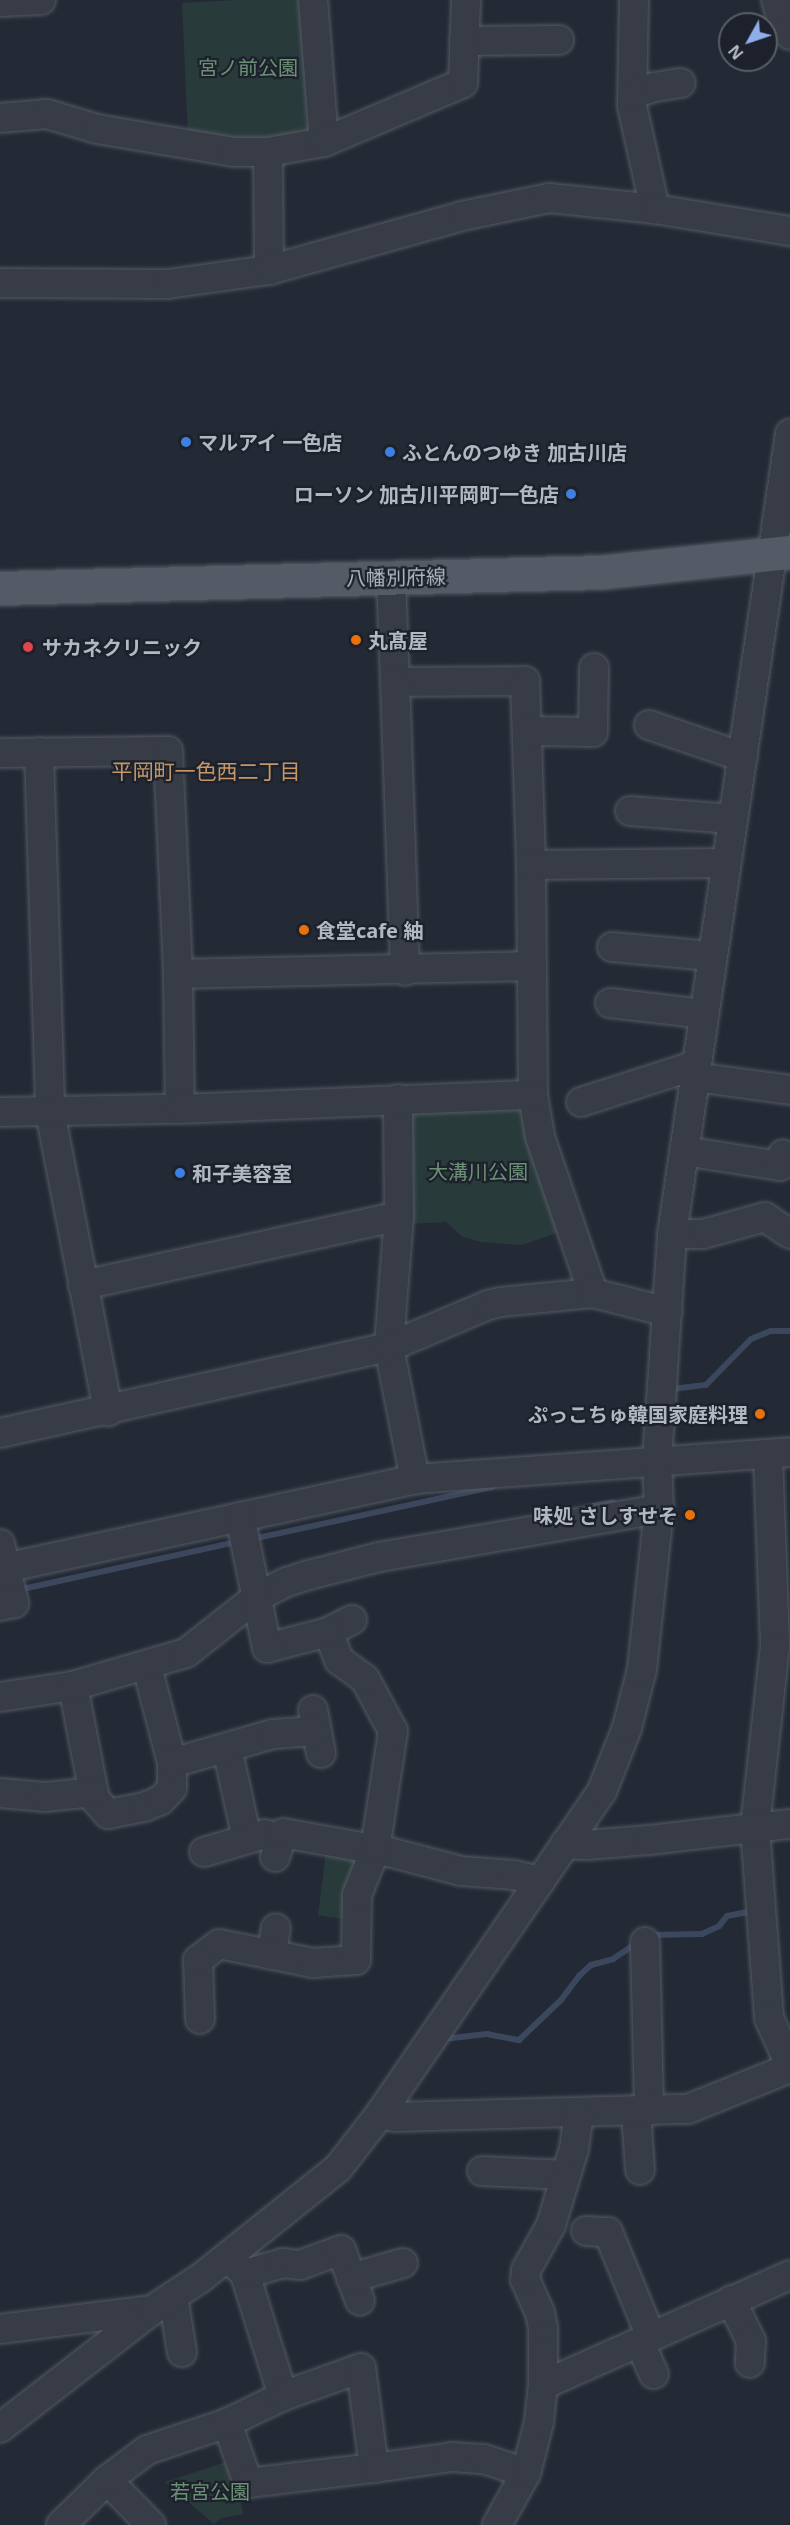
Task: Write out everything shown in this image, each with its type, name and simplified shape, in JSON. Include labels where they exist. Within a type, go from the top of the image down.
[{"type":"main road","name":"八幡別府線","points":[[0,588],[602,572],[780,553]]},
{"type":"street","points":[[0,2],[41,0]]},
{"type":"street","points":[[313,0],[324,142]]},
{"type":"street","points":[[0,118],[47,114],[97,129],[234,152],[268,152],[324,142],[463,83],[466,0]]},
{"type":"street","points":[[634,0],[632,106],[655,209]]},
{"type":"street","points":[[776,0],[785,30],[790,35]]},
{"type":"street","points":[[464,41],[559,40]]},
{"type":"street","points":[[633,94],[655,87],[681,84]]},
{"type":"street","points":[[268,152],[269,270]]},
{"type":"street","points":[[0,283],[168,284],[269,270],[462,216],[549,198],[655,209],[790,231]]},
{"type":"street","points":[[283,2396],[251,2332],[236,2266],[236,2247],[338,2168],[380,2114],[602,1791],[627,1728],[642,1669],[659,1509],[657,1461],[672,1234],[725,863],[780,553],[790,434]]},
{"type":"street","points":[[391,577],[405,971]]},
{"type":"street","points":[[395,682],[525,681],[531,865],[533,1095],[540,1137],[593,1293]]},
{"type":"street","points":[[527,732],[593,732],[601,686]]},
{"type":"street","points":[[649,725],[742,757]]},
{"type":"street","points":[[0,753],[168,751],[178,974],[180,1109]]},
{"type":"street","points":[[39,752],[50,1112],[108,1411]]},
{"type":"street","points":[[630,811],[732,819]]},
{"type":"street","points":[[531,865],[725,863]]},
{"type":"street","points":[[612,947],[711,956]]},
{"type":"street","points":[[178,974],[405,971],[532,966]]},
{"type":"street","points":[[610,1004],[703,1014]]},
{"type":"street","points":[[581,1102],[695,1071],[790,1090]]},
{"type":"street","points":[[0,1112],[180,1109],[533,1095]]},
{"type":"street","points":[[398,1099],[399,1216],[389,1347],[414,1479]]},
{"type":"street","points":[[684,1151],[780,1166],[783,1154]]},
{"type":"street","points":[[84,1285],[399,1216]]},
{"type":"street","points":[[672,1234],[703,1234],[765,1217],[790,1234]]},
{"type":"street","points":[[0,1433],[108,1411],[389,1347],[488,1305],[593,1293],[668,1312]]},
{"type":"street","points":[[0,1606],[14,1602],[2,1560],[240,1517],[414,1479],[779,1453],[782,1590],[775,1646],[780,1690],[755,1827],[769,2018],[790,2066],[688,2109],[396,2117],[380,2114]]},
{"type":"street","points":[[0,1697],[73,1686],[186,1653],[257,1597],[287,1582],[379,1557],[659,1509]]},
{"type":"street","points":[[200,2019],[198,1960],[219,1944],[274,1941],[313,1963],[356,1960],[357,1894],[375,1850],[393,1731],[365,1679],[339,1660],[340,1626],[267,1648],[240,1517]]},
{"type":"street","points":[[73,1686],[94,1799],[108,1814],[144,1807],[161,1800],[172,1788],[172,1764],[147,1666]]},
{"type":"street","points":[[172,1764],[273,1734],[317,1731]]},
{"type":"street","points":[[227,1748],[263,1843]]},
{"type":"street","points":[[0,1793],[45,1797],[93,1792]]},
{"type":"street","points":[[565,1844],[587,1845],[649,1840],[790,1824]]},
{"type":"street","points":[[204,1852],[263,1843],[283,1833],[375,1850],[461,1870],[514,1875],[540,1881]]},
{"type":"street","points":[[640,2170],[645,1942]]},
{"type":"street","points":[[497,2525],[526,2473],[539,2422],[543,2385],[543,2328],[540,2313],[525,2280],[526,2270],[551,2225],[574,2149],[579,2113]]},
{"type":"street","points":[[482,2171],[565,2175]]},
{"type":"street","points":[[609,2232],[646,2340],[654,2374]]},
{"type":"street","points":[[0,2428],[163,2303],[236,2266],[283,2263],[300,2265],[341,2250],[356,2289],[403,2263]]},
{"type":"street","points":[[543,2385],[790,2275]]},
{"type":"street","points":[[731,2300],[751,2341],[750,2363]]},
{"type":"street","points":[[0,2330],[163,2303]]},
{"type":"street","points":[[163,2303],[182,2352]]},
{"type":"street","points":[[61,2525],[107,2480],[147,2450],[227,2422],[283,2396],[361,2368],[374,2468]]},
{"type":"street","points":[[227,2422],[248,2483],[452,2457],[484,2459],[526,2473]]},
{"type":"street","points":[[107,2480],[151,2525]]},
{"type":"green space","name":"宮ノ前公園","points":[[301,0],[314,128],[304,140],[188,137],[182,3]]},
{"type":"green space","name":"大溝川公園","points":[[521,1108],[563,1231],[522,1245],[481,1242],[463,1237],[446,1222],[409,1224],[407,1118],[415,1112]]},
{"type":"green space","points":[[326,1851],[365,1856],[357,1920],[318,1916]]},
{"type":"green space","name":"若宮公園","points":[[229,2461],[230,2478],[236,2477],[243,2514],[222,2518],[214,2524],[165,2482]]},
{"type":"waterway","points":[[672,1393],[672,1389],[706,1385],[751,1339],[771,1331],[790,1331]]},
{"type":"waterway","points":[[253,1539],[492,1487]]},
{"type":"waterway","points":[[593,1506],[613,1502]]},
{"type":"waterway","points":[[18,1590],[237,1542]]},
{"type":"waterway","points":[[650,1935],[702,1934],[719,1926],[727,1916],[753,1911]]},
{"type":"waterway","points":[[443,2039],[487,2034],[519,2040],[561,2000],[579,1976],[591,1965],[613,1959],[637,1943]]},
{"type":"place","name":"マルアイ 一色店","points":[[186,442]]},
{"type":"place","name":"ふとんのつゆき 加古川店","points":[[390,452]]},
{"type":"place","name":"ローソン 加古川平岡町一色店","points":[[571,494]]},
{"type":"place","name":"丸髙屋","points":[[356,640]]},
{"type":"place","name":"サカネクリニック","points":[[28,647]]},
{"type":"place","name":"食堂cafe 紬","points":[[304,930]]},
{"type":"place","name":"和子美容室","points":[[180,1173]]},
{"type":"place","name":"ぷっこちゅ韓国家庭料理","points":[[760,1414]]},
{"type":"place","name":"味処 さしすせそ","points":[[690,1515]]},
{"type":"district","name":"平岡町一色西二丁目","points":[[206,771]]}]
